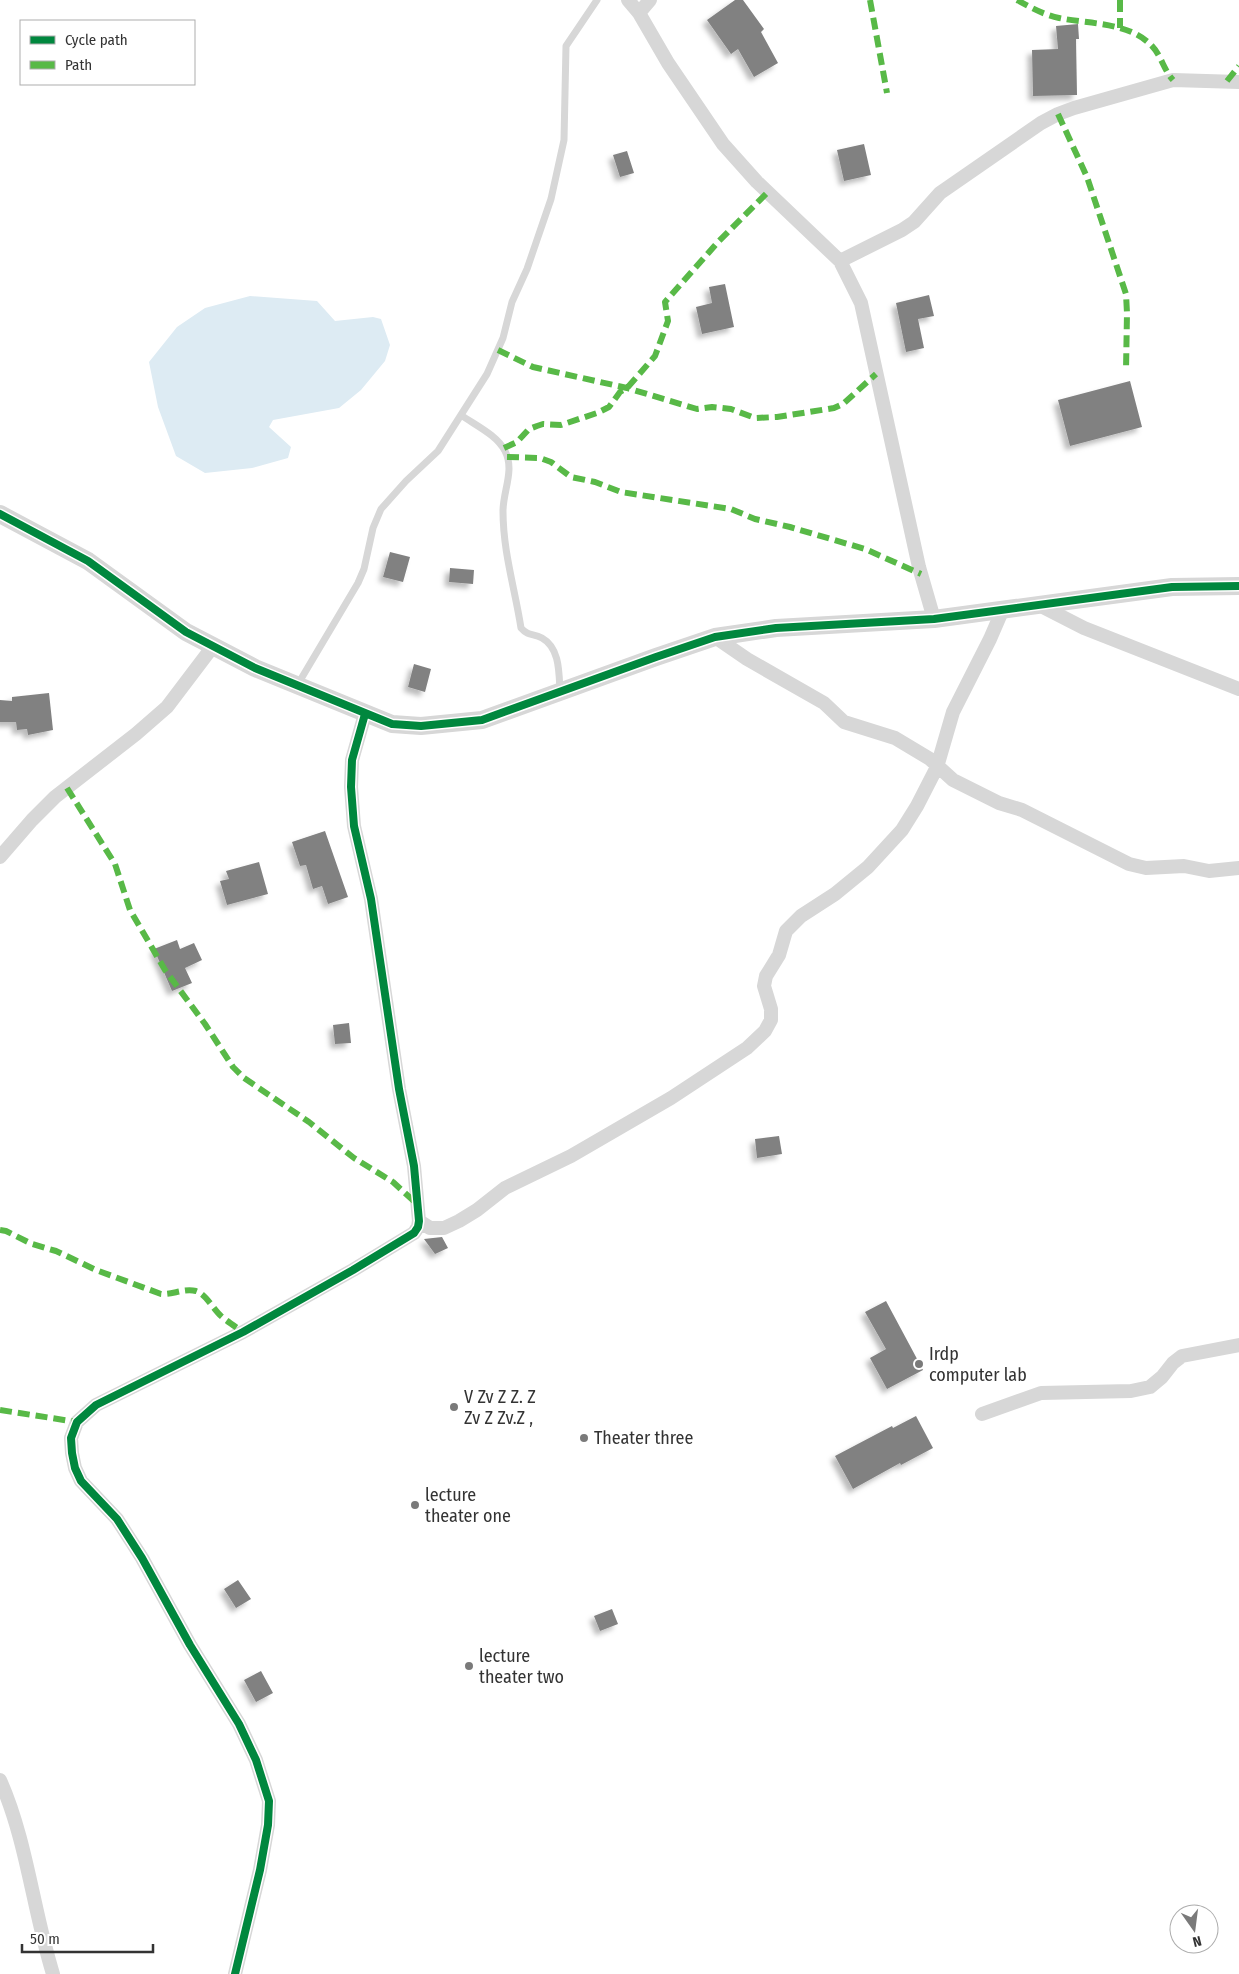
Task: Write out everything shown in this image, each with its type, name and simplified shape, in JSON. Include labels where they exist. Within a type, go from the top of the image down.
[{"type":"street","points":[[628,0],[639,13],[668,63],[723,144],[762,187],[840,261],[861,303],[919,567],[934,619]]},
{"type":"street","points":[[639,13],[650,0]]},
{"type":"street","points":[[840,261],[914,222],[940,193],[1058,114],[1140,88],[1173,80],[1239,82]]},
{"type":"street","points":[[0,514],[88,561],[186,632],[255,668],[392,724],[421,726],[482,720],[715,637],[776,628],[934,619],[1172,588],[1239,586]]},
{"type":"street","points":[[1041,606],[1084,628],[1124,642],[1239,689]]},
{"type":"street","points":[[420,1221],[430,1228],[444,1228],[459,1221],[505,1188],[572,1156],[670,1098],[747,1048],[765,1031],[771,1020],[764,986],[766,976],[779,955],[786,931],[802,916],[835,894],[868,867],[884,851],[917,806],[937,767],[953,712],[1003,609]]},
{"type":"street","points":[[715,637],[747,659],[824,703],[844,722],[894,738],[930,759],[953,780],[999,803],[1022,810],[1129,864],[1146,868],[1184,866],[1209,871],[1239,868]]},
{"type":"street","points":[[0,858],[32,820],[56,797],[167,707],[214,645]]},
{"type":"street","points":[[235,1974],[259,1878],[268,1825],[269,1801],[267,1791],[256,1760],[239,1724],[190,1645],[142,1558],[117,1519],[81,1481],[75,1468],[71,1438],[77,1422],[96,1405],[243,1332],[353,1270],[414,1233],[418,1227],[420,1221],[414,1166],[400,1089],[371,899],[354,826],[351,787],[352,760],[364,714]]},
{"type":"street","points":[[982,1414],[1041,1393],[1131,1391],[1150,1386],[1182,1356],[1239,1345]]},
{"type":"street","points":[[0,1780],[11,1806],[22,1845],[42,1939],[52,1974]]},
{"type":"lane","points":[[297,686],[358,583],[364,569],[373,528],[381,509],[406,481],[438,451],[487,374],[503,338],[512,302],[527,269],[551,199],[564,140],[566,46],[596,0]]},
{"type":"lane","points":[[461,415],[499,442],[506,451],[510,474],[503,503],[503,538],[521,628],[527,634],[539,636],[549,643],[555,652],[560,692]]},
{"type":"shaded area","points":[[250,296],[317,301],[335,321],[373,317],[381,319],[390,345],[385,361],[361,390],[339,408],[273,420],[269,427],[291,447],[288,458],[252,468],[205,473],[176,456],[158,407],[149,362],[177,327],[205,308]]},
{"type":"building","points":[[735,0],[743,0],[764,29],[761,32],[778,63],[754,77],[738,49],[731,54],[707,20]]},
{"type":"building","points":[[1078,24],[1079,39],[1076,39],[1077,95],[1033,96],[1032,50],[1058,49],[1056,26]]},
{"type":"building","points":[[864,144],[871,175],[844,181],[837,150]]},
{"type":"building","points":[[627,151],[634,173],[620,177],[613,155]]},
{"type":"building","points":[[725,284],[734,327],[702,334],[696,307],[712,303],[709,287]]},
{"type":"building","points":[[929,295],[934,316],[918,319],[924,348],[906,352],[896,303]]},
{"type":"building","points":[[1130,381],[1142,427],[1070,446],[1058,400]]},
{"type":"building","points":[[390,552],[410,557],[403,582],[383,577]]},
{"type":"building","points":[[450,568],[474,570],[473,584],[449,582]]},
{"type":"building","points":[[414,664],[431,669],[425,692],[408,687]]},
{"type":"building","points":[[49,693],[53,730],[28,735],[27,729],[17,730],[16,722],[0,722],[0,700],[12,701],[12,697]]},
{"type":"building","points":[[325,831],[348,897],[328,904],[322,886],[313,889],[306,865],[300,866],[292,842]]},
{"type":"building","points":[[259,862],[268,894],[227,905],[220,881],[229,879],[226,871]]},
{"type":"building","points":[[177,940],[180,949],[194,943],[202,960],[185,968],[192,983],[172,991],[154,949]]},
{"type":"building","points":[[349,1023],[351,1043],[335,1044],[333,1025]]},
{"type":"building","points":[[779,1136],[782,1154],[757,1158],[755,1139]]},
{"type":"building","points":[[442,1237],[448,1248],[435,1254],[424,1239]]},
{"type":"building","points":[[886,1301],[923,1370],[887,1389],[870,1358],[886,1349],[865,1312]]},
{"type":"building","points":[[916,1416],[933,1448],[901,1465],[900,1463],[853,1489],[835,1456],[892,1426],[893,1428]]},
{"type":"building","points":[[238,1580],[251,1599],[236,1608],[224,1589]]},
{"type":"building","points":[[612,1609],[618,1624],[600,1631],[594,1616]]},
{"type":"building","points":[[261,1671],[273,1693],[256,1702],[244,1680]]},
{"type":"marked path","points":[[870,0],[887,93]]},
{"type":"marked path","points":[[1017,0],[1053,17],[1107,25],[1141,37],[1154,48],[1173,80]]},
{"type":"marked path","points":[[1120,0],[1120,28]]},
{"type":"marked path","points":[[1227,81],[1239,66]]},
{"type":"marked path","points":[[1058,114],[1087,177],[1126,294],[1126,371]]},
{"type":"marked path","points":[[504,448],[517,442],[529,429],[543,424],[561,425],[609,407],[620,392],[627,388],[655,356],[668,321],[665,302],[719,241],[768,192]]},
{"type":"marked path","points":[[498,350],[533,367],[627,388],[697,409],[712,407],[731,409],[755,418],[777,417],[834,408],[843,404],[876,374]]},
{"type":"marked path","points":[[507,457],[540,458],[551,462],[571,477],[595,482],[621,492],[731,509],[755,519],[865,549],[921,574]]},
{"type":"marked path","points":[[67,788],[115,864],[130,910],[165,970],[205,1024],[233,1067],[244,1078],[309,1122],[354,1158],[393,1182],[418,1205]]},
{"type":"marked path","points":[[0,1230],[32,1244],[56,1251],[96,1270],[161,1294],[187,1290],[196,1291],[206,1298],[221,1316],[243,1332]]},
{"type":"marked path","points":[[0,1410],[77,1422]]},
{"type":"cycle path","points":[[0,514],[88,561],[186,632],[255,668],[392,724],[421,726],[482,720],[715,637],[776,628],[934,619],[1172,587],[1239,586]]},
{"type":"cycle path","points":[[235,1974],[260,1870],[268,1825],[269,1801],[256,1760],[239,1724],[190,1645],[142,1558],[117,1519],[81,1481],[75,1468],[71,1438],[77,1422],[96,1405],[243,1332],[353,1270],[414,1233],[418,1227],[414,1166],[399,1089],[371,899],[354,826],[351,787],[352,760],[365,714]]},
{"type":"place","name":"Irdp computer lab","points":[[919,1364]]},
{"type":"place","name":"V Zv Z Z. Z Zv Z Zv.Z ,","points":[[454,1407]]},
{"type":"place","name":"Theater three","points":[[584,1438]]},
{"type":"place","name":"lecture theater one","points":[[415,1505]]},
{"type":"place","name":"lecture theater two","points":[[469,1666]]}]
